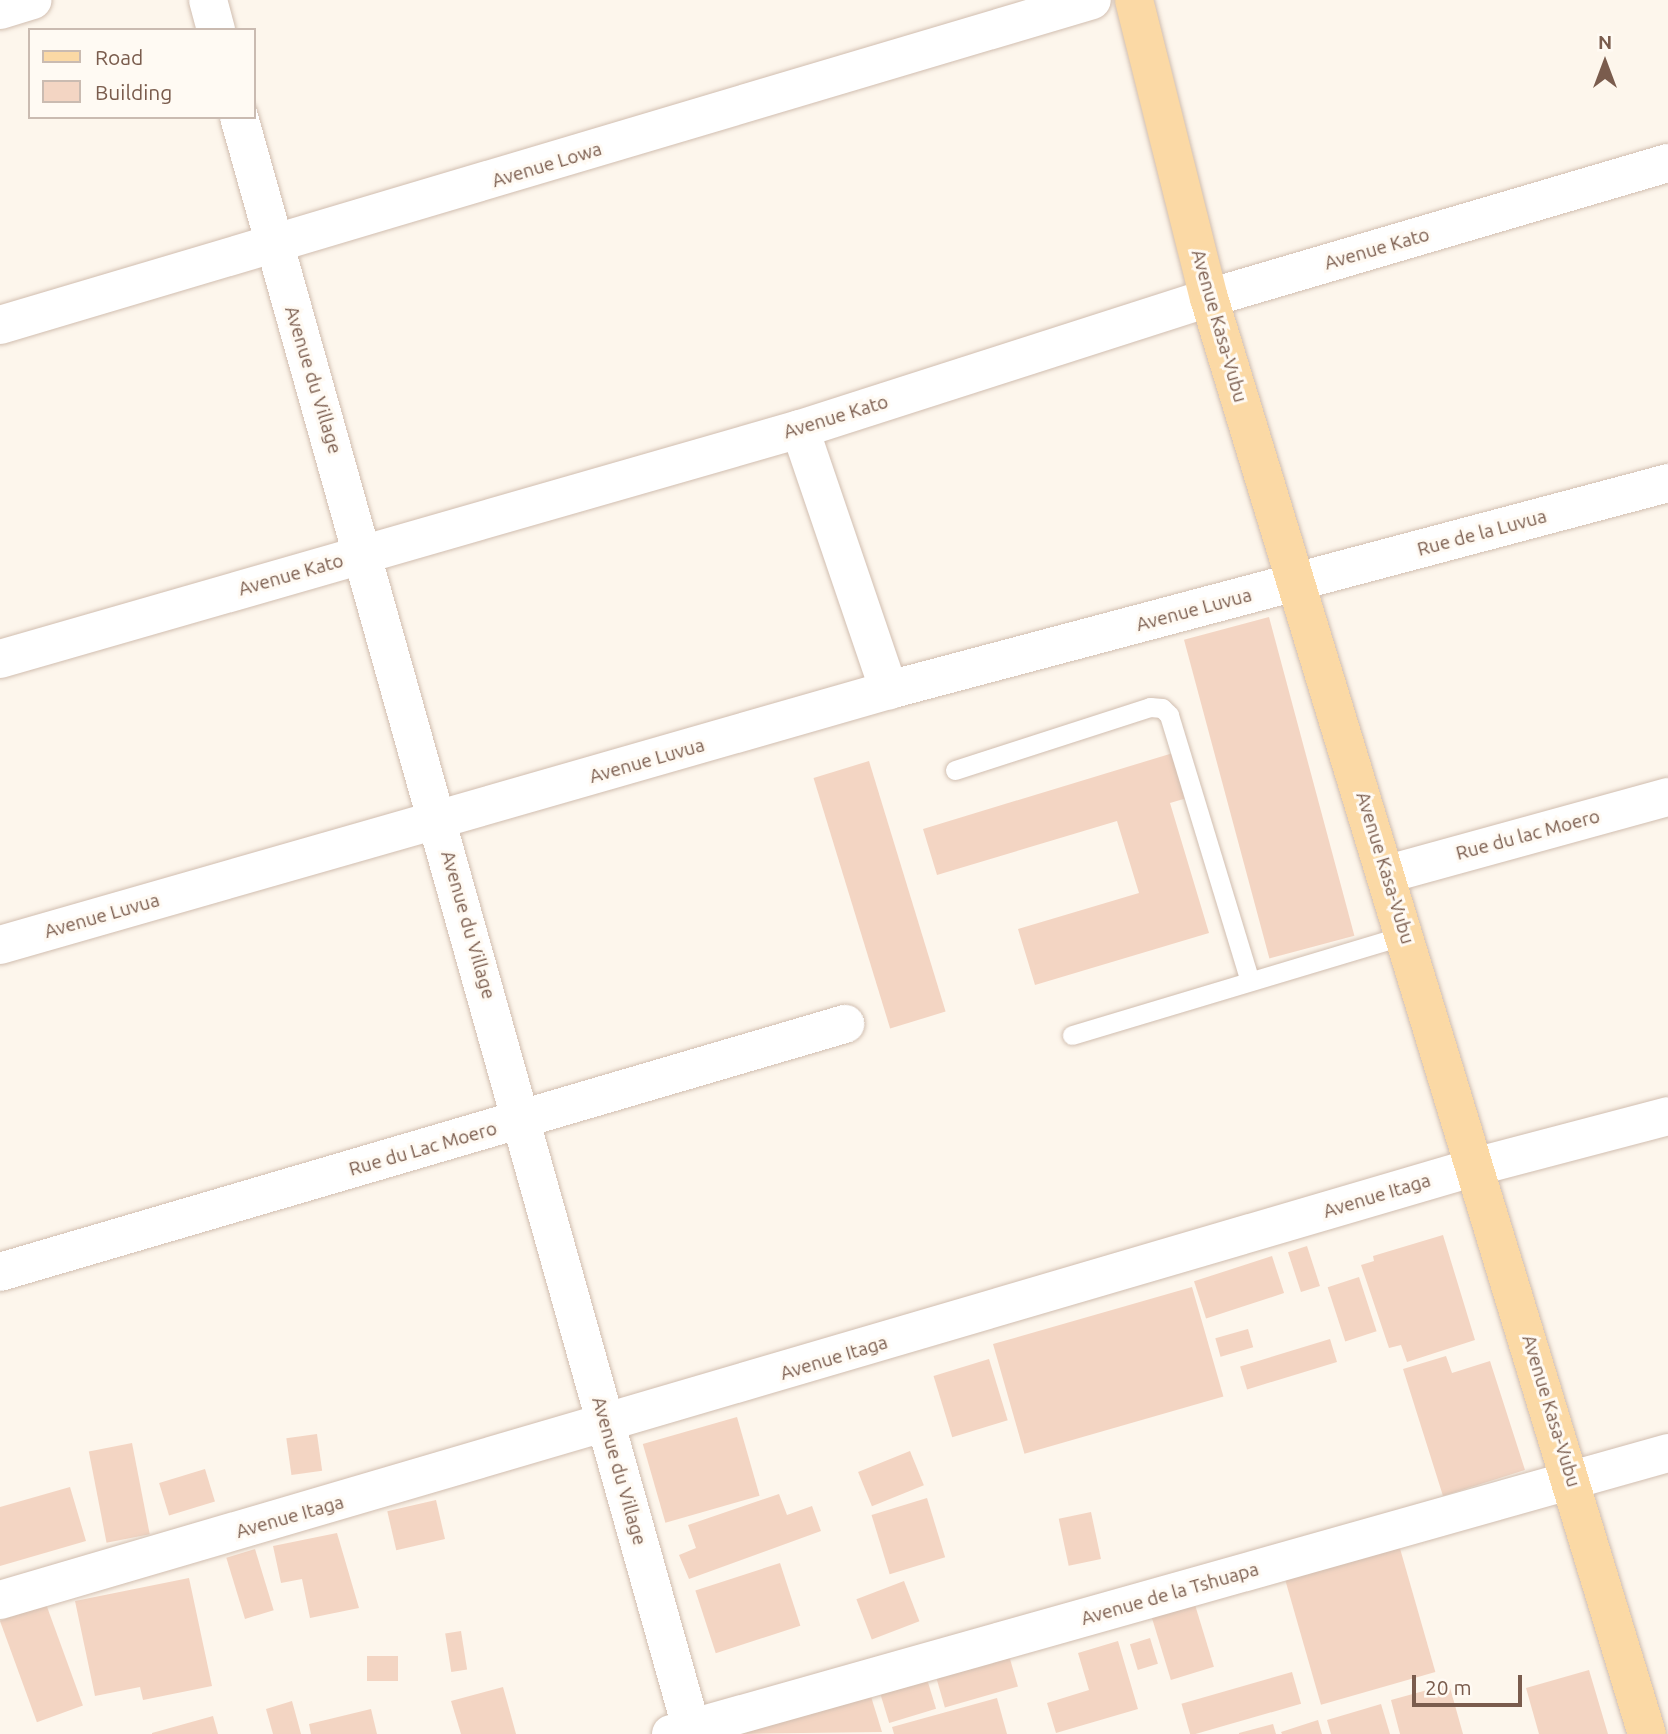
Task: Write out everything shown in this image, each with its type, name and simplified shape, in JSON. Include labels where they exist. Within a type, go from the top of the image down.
[{"type":"main road","name":"Avenue Kasa-Vubu","points":[[1134,0],[1209,298],[1478,1166],[1647,1734]]},
{"type":"street","points":[[0,10],[33,0]]},
{"type":"street","points":[[208,0],[215,28]]},
{"type":"street","name":"Avenue Lowa","points":[[0,325],[274,247],[1092,0]]},
{"type":"street","name":"Avenue du Village","points":[[240,119],[274,247],[366,554],[523,1120],[607,1426],[685,1732]]},
{"type":"street","name":"Avenue Kato","points":[[0,659],[800,429],[1209,298],[1668,163]]},
{"type":"street","points":[[800,429],[888,690]]},
{"type":"street","name":"Rue de la Luvua","points":[[1296,582],[1668,484]]},
{"type":"street","name":"Avenue Luvua","points":[[0,945],[439,822],[888,690],[1296,582]]},
{"type":"street","name":"Rue du lac Moero","points":[[1388,874],[1668,797]]},
{"type":"street","name":"Rue du Lac Moero","points":[[0,1272],[845,1024]]},
{"type":"street","name":"Avenue Itaga","points":[[0,1600],[607,1426],[1478,1166],[1668,1116]]},
{"type":"street","name":"Avenue de la Tshuapa","points":[[685,1732],[1668,1453]]},
{"type":"lane","points":[[956,770],[1150,707],[1162,708],[1168,715],[1250,981]]},
{"type":"lane","points":[[1072,1035],[1405,935]]},
{"type":"building","points":[[1269,617],[1354,936],[1269,959],[1184,640]]},
{"type":"building","points":[[1173,753],[1187,798],[1170,803],[1209,933],[1035,985],[1018,929],[1139,893],[1117,821],[937,875],[923,829]]},
{"type":"building","points":[[869,761],[946,1012],[890,1029],[814,778]]},
{"type":"building","points":[[1443,1235],[1475,1340],[1407,1362],[1401,1345],[1389,1348],[1361,1265],[1374,1261],[1373,1256]]},
{"type":"building","points":[[1307,1246],[1320,1286],[1301,1292],[1288,1252]]},
{"type":"building","points":[[1272,1256],[1284,1293],[1206,1318],[1194,1281]]},
{"type":"building","points":[[1359,1277],[1377,1331],[1345,1341],[1328,1287]]},
{"type":"building","points":[[1192,1287],[1223,1397],[1024,1454],[993,1344]]},
{"type":"building","points":[[1248,1329],[1253,1347],[1221,1357],[1215,1338]]},
{"type":"building","points":[[1330,1339],[1337,1362],[1247,1389],[1240,1366]]},
{"type":"building","points":[[1446,1356],[1452,1373],[1490,1361],[1525,1470],[1443,1496],[1403,1369]]},
{"type":"building","points":[[989,1359],[1008,1420],[952,1437],[934,1376]]},
{"type":"building","points":[[737,1417],[760,1496],[665,1523],[643,1444]]},
{"type":"building","points":[[317,1434],[322,1471],[291,1475],[286,1438]]},
{"type":"building","points":[[132,1443],[150,1534],[107,1543],[89,1451]]},
{"type":"building","points":[[910,1451],[924,1485],[872,1506],[858,1472]]},
{"type":"building","points":[[205,1469],[215,1502],[169,1516],[159,1483]]},
{"type":"building","points":[[70,1487],[86,1541],[0,1566],[0,1507]]},
{"type":"building","points":[[779,1494],[787,1515],[812,1506],[821,1531],[689,1579],[679,1555],[696,1548],[688,1525]]},
{"type":"building","points":[[927,1498],[945,1557],[890,1574],[872,1515]]},
{"type":"building","points":[[436,1500],[445,1539],[396,1550],[387,1511]]},
{"type":"building","points":[[1091,1512],[1101,1559],[1069,1566],[1059,1519]]},
{"type":"building","points":[[337,1533],[359,1608],[310,1618],[302,1579],[281,1583],[273,1546]]},
{"type":"building","points":[[1399,1545],[1435,1672],[1321,1705],[1285,1578]]},
{"type":"building","points":[[255,1549],[274,1610],[245,1619],[226,1558]]},
{"type":"building","points":[[780,1563],[800,1626],[716,1653],[695,1591]]},
{"type":"building","points":[[189,1578],[212,1686],[143,1700],[140,1687],[95,1696],[75,1601]]},
{"type":"building","points":[[904,1581],[919,1621],[872,1639],[856,1599]]},
{"type":"building","points":[[1192,1595],[1214,1667],[1171,1680],[1149,1608]]},
{"type":"building","points":[[46,1604],[83,1705],[37,1722],[0,1621]]},
{"type":"building","points":[[461,1631],[467,1670],[451,1672],[445,1634]]},
{"type":"building","points":[[1150,1638],[1158,1664],[1138,1670],[1130,1644]]},
{"type":"building","points":[[1118,1641],[1138,1709],[1056,1733],[1047,1703],[1089,1690],[1078,1653]]},
{"type":"building","points":[[1008,1652],[1018,1687],[945,1708],[935,1673]]},
{"type":"building","points":[[367,1656],[398,1656],[398,1681],[367,1681]]},
{"type":"building","points":[[1589,1670],[1608,1734],[1539,1734],[1526,1688]]},
{"type":"building","points":[[1292,1672],[1301,1704],[1190,1734],[1181,1704]]},
{"type":"building","points":[[927,1679],[936,1709],[889,1723],[880,1693]]},
{"type":"building","points":[[1449,1684],[1463,1734],[1400,1734],[1391,1700]]},
{"type":"building","points":[[503,1687],[516,1734],[461,1734],[451,1701]]},
{"type":"building","points":[[869,1690],[882,1732],[734,1734]]},
{"type":"building","points":[[997,1698],[1007,1734],[894,1734],[892,1727]]},
{"type":"building","points":[[292,1701],[301,1734],[273,1734],[266,1709]]},
{"type":"building","points":[[1381,1704],[1390,1734],[1331,1734],[1327,1720]]},
{"type":"building","points":[[371,1709],[377,1734],[311,1734],[309,1724]]},
{"type":"building","points":[[213,1716],[218,1734],[152,1734],[152,1733]]},
{"type":"building","points":[[1318,1720],[1322,1734],[1281,1732]]},
{"type":"building","points":[[1273,1724],[1276,1734],[1239,1734],[1239,1733]]}]
